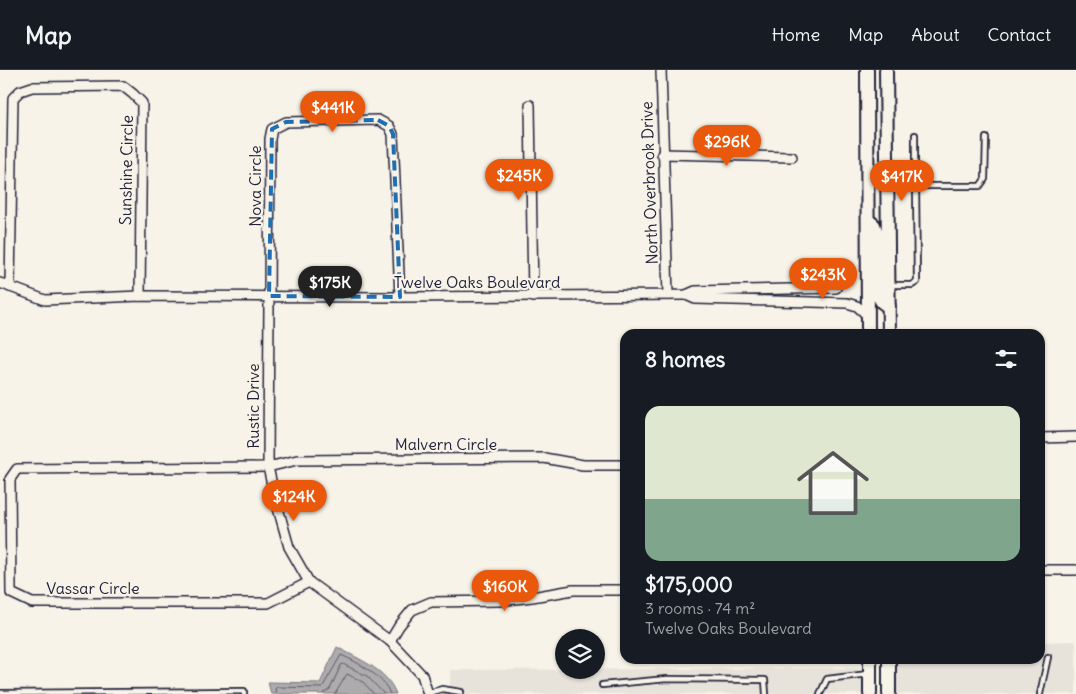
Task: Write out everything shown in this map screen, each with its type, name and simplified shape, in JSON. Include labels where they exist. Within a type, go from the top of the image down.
[{"type":"main road","points":[[866,70],[868,329]]},
{"type":"main road","points":[[886,70],[889,329]]},
{"type":"main road","points":[[868,220],[874,225],[877,233],[878,296],[889,307]]},
{"type":"main road","points":[[870,664],[870,694]]},
{"type":"main road","points":[[889,664],[889,694]]},
{"type":"street","name":"North Overbrook Drive","points":[[661,70],[662,154],[668,295]]},
{"type":"street","name":"Sunshine Circle","points":[[10,287],[13,98],[20,91],[32,87],[123,86],[142,103],[140,296]]},
{"type":"street","points":[[530,105],[533,297]]},
{"type":"street","name":"Nova Circle","points":[[269,296],[270,139],[272,128],[286,122],[378,120],[389,126],[393,134],[400,297]]},
{"type":"street","points":[[662,154],[792,157]]},
{"type":"street","name":"Twelve Oaks Boulevard","points":[[0,283],[45,300],[140,296],[533,297],[686,295],[695,291],[836,288]]},
{"type":"street","points":[[811,288],[811,302]]},
{"type":"street","name":"Twelve Oaks Boulevard","points":[[686,295],[695,299],[847,303],[857,306],[868,316]]},
{"type":"street","name":"Rustic Drive","points":[[269,296],[268,467],[290,547],[309,582],[390,641],[422,675],[428,693]]},
{"type":"street","points":[[1045,438],[1076,437]]},
{"type":"street","name":"Malvern Circle","points":[[268,467],[297,460],[534,458],[583,465],[620,465]]},
{"type":"street","name":"Vassar Circle","points":[[268,467],[17,469],[10,479],[11,592],[32,603],[268,603],[309,582]]},
{"type":"street","points":[[1045,570],[1076,570]]},
{"type":"street","points":[[390,641],[412,610],[431,602],[499,601],[532,598],[573,590],[620,590]]},
{"type":"lane","points":[[889,285],[912,285],[916,282],[915,135]]},
{"type":"lane","points":[[916,186],[980,186],[985,179],[986,138]]},
{"type":"lane","points":[[888,179],[915,180]]},
{"type":"lane","points":[[1040,694],[1048,657]]},
{"type":"lane","points":[[820,694],[827,679],[870,674]]},
{"type":"lane","points":[[602,685],[667,679],[765,680],[766,694]]},
{"type":"lane","points":[[428,693],[442,690],[461,692]]},
{"type":"lane","points":[[0,693],[244,691],[244,694]]},
{"type":"highlighted area","points":[[378,120],[389,126],[393,134],[400,297],[269,296],[272,129],[286,122]]},
{"type":"shaded area","points":[[1076,641],[1076,694],[895,694],[894,664],[1045,664],[1045,642]]},
{"type":"shaded area","points":[[863,668],[863,694],[450,694],[450,670],[555,669],[555,679],[605,679],[605,669]]},
{"type":"water","points":[[337,647],[379,671],[392,685],[396,694],[271,694],[268,682],[320,683]]}]
